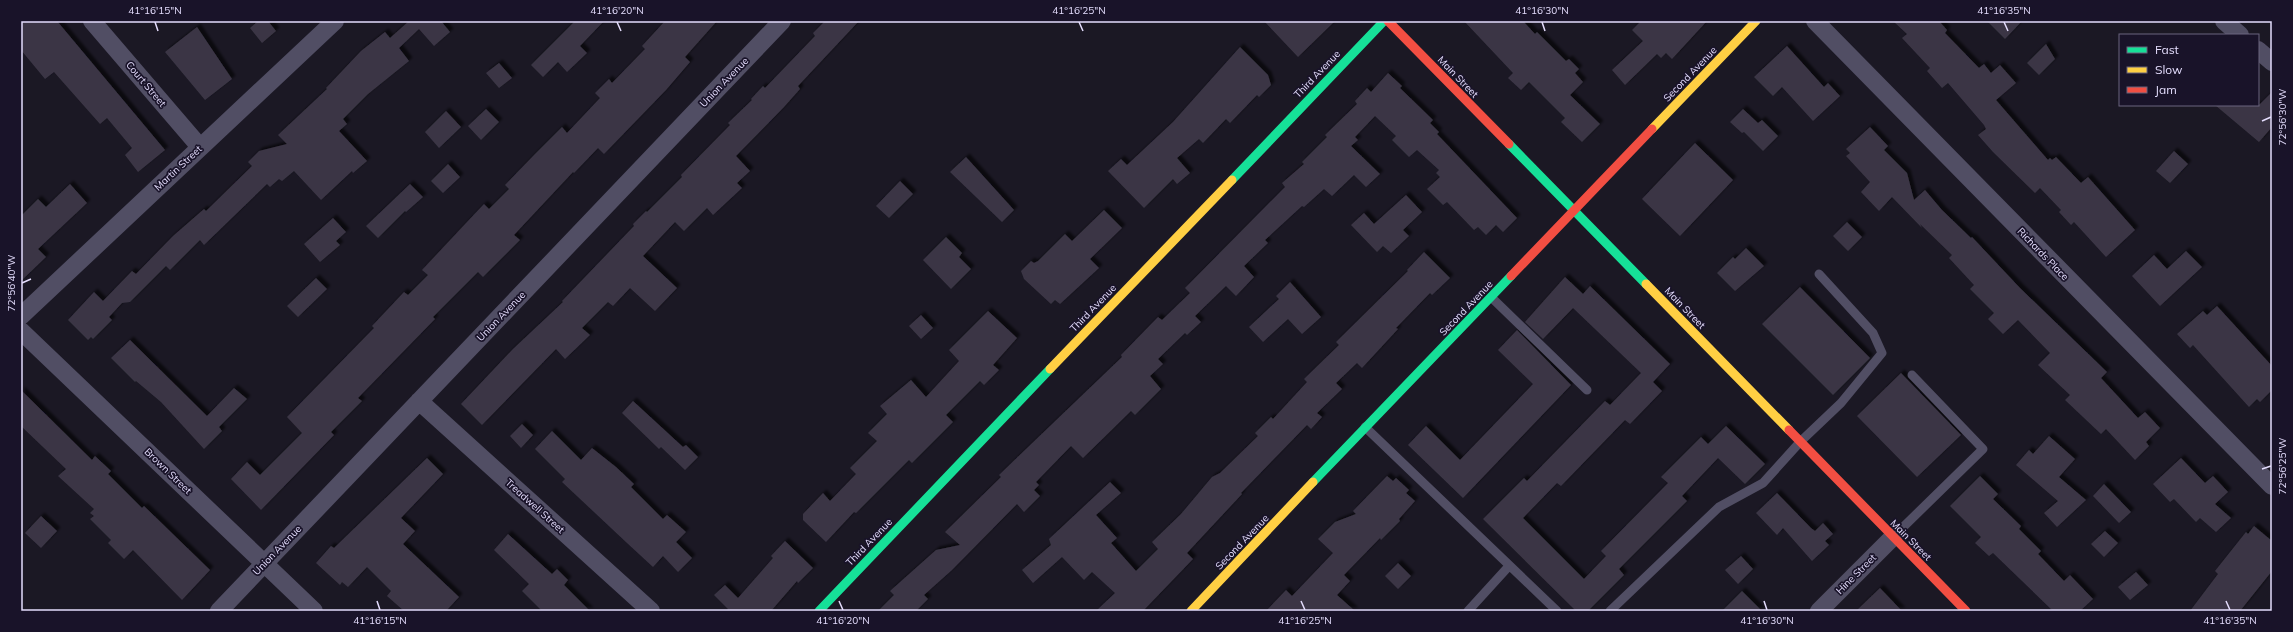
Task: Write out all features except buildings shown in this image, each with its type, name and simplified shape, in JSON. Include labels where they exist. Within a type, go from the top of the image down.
[{"type":"street","name":"Court Street","points":[[92,21],[200,147]]},
{"type":"street","name":"Martin Street","points":[[21,316],[335,21]]},
{"type":"street","name":"Union Avenue","points":[[219,611],[782,21]]},
{"type":"street","name":"Third Avenue","points":[[819,611],[1384,21]]},
{"type":"street","name":"Main Street","points":[[1388,21],[1575,210],[1966,611]]},
{"type":"street","name":"Second Avenue","points":[[1191,611],[1365,427],[1492,298],[1756,21]]},
{"type":"street","name":"Richards Place","points":[[1815,21],[2272,486]]},
{"type":"street","points":[[2224,21],[2239,34]]},
{"type":"street","points":[[2259,51],[2272,62]]},
{"type":"street","name":"Brown Street","points":[[21,331],[314,611]]},
{"type":"street","name":"Treadwell Street","points":[[419,401],[651,611]]},
{"type":"street","name":"Hine Street","points":[[1819,611],[1893,537]]},
{"type":"lane","points":[[1610,611],[1719,508],[1763,483],[1800,442],[1841,403],[1882,353],[1873,333],[1819,274]]},
{"type":"lane","points":[[1492,298],[1587,390]]},
{"type":"lane","points":[[1893,537],[1983,449],[1912,375]]},
{"type":"lane","points":[[1365,427],[1557,611]]},
{"type":"lane","points":[[1468,611],[1509,566]]},
{"type":"traffic: fast","points":[[1232,180],[1384,21]]},
{"type":"traffic: fast","points":[[1509,144],[1646,284]]},
{"type":"traffic: fast","points":[[1313,482],[1511,276]]},
{"type":"traffic: fast","points":[[819,611],[1050,369]]},
{"type":"traffic: slow","points":[[1652,129],[1756,21]]},
{"type":"traffic: slow","points":[[1050,369],[1232,180]]},
{"type":"traffic: slow","points":[[1646,284],[1789,430]]},
{"type":"traffic: slow","points":[[1191,611],[1313,482]]},
{"type":"traffic: jam","points":[[1388,21],[1509,144]]},
{"type":"traffic: jam","points":[[1511,276],[1652,129]]},
{"type":"traffic: jam","points":[[1789,430],[1966,611]]}]
